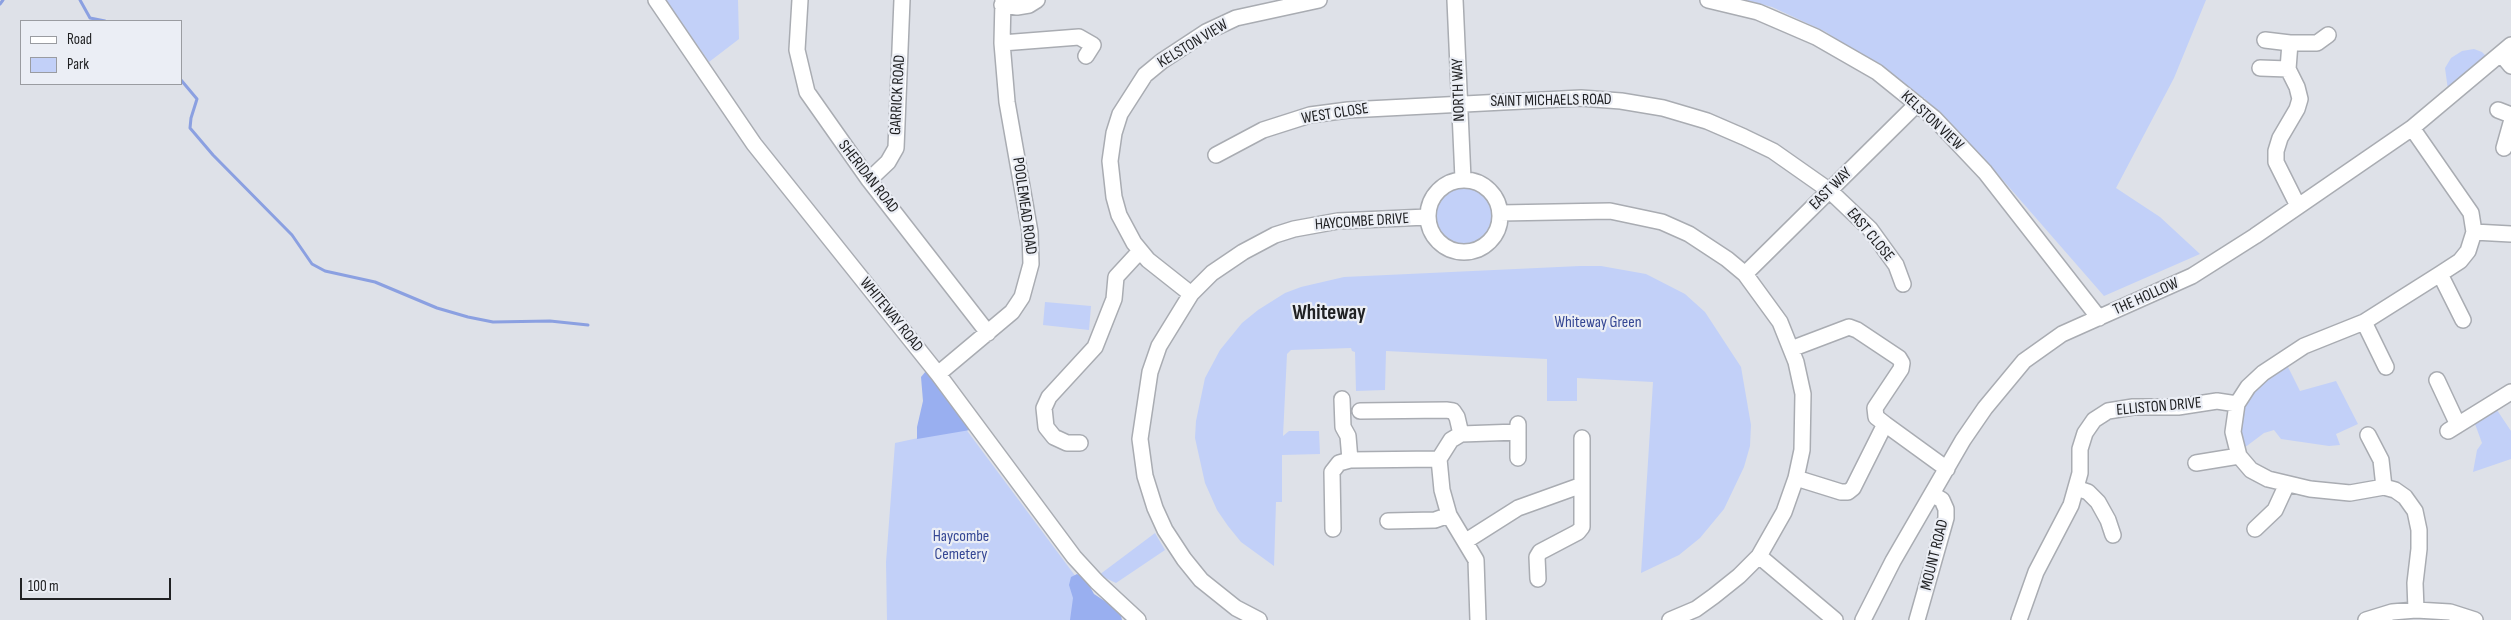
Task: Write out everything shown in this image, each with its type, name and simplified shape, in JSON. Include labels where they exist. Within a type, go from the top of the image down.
[{"type":"street","name":"WHITEWAY ROAD","points":[[656,0],[770,165],[938,374],[1074,557],[1097,582],[1138,620]]},
{"type":"street","name":"SHERIDAN ROAD","points":[[800,0],[797,50],[807,92],[869,180],[988,333]]},
{"type":"street","name":"GARRICK ROAD","points":[[869,180],[888,162],[896,148],[902,0]]},
{"type":"street","points":[[1002,2],[1017,7],[1029,5],[1037,0]]},
{"type":"street","name":"KELSTON VIEW","points":[[1191,294],[1148,260],[1140,251],[1119,215],[1111,178],[1110,161],[1114,133],[1120,114],[1131,94],[1145,75],[1162,61],[1206,32],[1236,18],[1302,2],[1319,0]]},
{"type":"street","name":"NORTH WAY","points":[[1456,0],[1463,179]]},
{"type":"street","name":"KELSTON VIEW","points":[[1708,0],[1758,12],[1816,37],[1877,72],[1917,104],[1934,118],[1985,172],[2099,318]]},
{"type":"street","name":"POOLEMEAD ROAD","points":[[938,374],[1012,312],[1022,297],[1031,264],[1030,232],[1007,102],[1002,43],[1002,2]]},
{"type":"street","points":[[2265,40],[2290,43],[2317,43],[2328,35]]},
{"type":"street","points":[[1002,43],[1079,37],[1093,45],[1086,56]]},
{"type":"street","points":[[2290,43],[2288,69],[2297,87],[2300,99],[2297,109],[2280,138],[2276,151],[2276,162],[2298,206]]},
{"type":"street","points":[[2506,49],[2511,66]]},
{"type":"street","name":"THE HOLLOW","points":[[1863,620],[1932,494],[1980,415],[2024,361],[2062,334],[2192,276],[2412,128],[2506,49]]},
{"type":"street","points":[[2260,68],[2288,69]]},
{"type":"street","name":"SAINT MICHAELS ROAD","points":[[1460,103],[1580,98],[1621,101],[1663,108],[1707,121],[1773,151],[1830,191]]},
{"type":"street","name":"WEST CLOSE","points":[[1216,155],[1263,130],[1310,115],[1348,110],[1460,103]]},
{"type":"street","name":"EAST WAY","points":[[1745,274],[1917,104]]},
{"type":"street","points":[[2504,148],[2511,123]]},
{"type":"street","points":[[2412,128],[2465,202],[2474,222],[2474,232],[2468,252],[2440,274],[2364,322],[2304,346],[2263,373],[2248,387],[2237,404],[2233,432],[2238,456],[2251,470],[2268,479],[2310,489],[2350,493],[2384,487],[2405,497],[2412,505],[2417,518],[2419,541],[2415,572],[2416,610]]},
{"type":"street","points":[[1463,179],[1478,182],[1488,188],[1497,200],[1500,213],[1610,210],[1638,215],[1689,234],[1727,259],[1745,274],[1780,322],[1791,349],[1803,394],[1802,450],[1796,478],[1784,512],[1759,556],[1740,576],[1696,608],[1670,620]]},
{"type":"street","name":"HAYCOMBE DRIVE","points":[[1463,179],[1449,182],[1434,194],[1429,206],[1427,217],[1430,230],[1438,241],[1449,249],[1467,252],[1483,247],[1494,237],[1499,226],[1500,213]]},
{"type":"street","name":"EAST CLOSE","points":[[1830,191],[1870,229],[1896,265],[1904,284]]},
{"type":"street","name":"HAYCOMBE DRIVE","points":[[1259,620],[1222,598],[1184,559],[1164,530],[1154,508],[1145,476],[1140,439],[1150,372],[1170,326],[1191,294],[1212,273],[1243,252],[1275,235],[1294,229],[1338,221],[1427,217]]},
{"type":"street","points":[[2474,232],[2511,234]]},
{"type":"street","points":[[1080,443],[1067,443],[1054,436],[1046,427],[1044,408],[1049,397],[1095,347],[1114,299],[1116,278],[1140,251]]},
{"type":"street","points":[[2440,274],[2463,320]]},
{"type":"street","points":[[2364,322],[2386,367]]},
{"type":"street","points":[[1791,349],[1849,327],[1857,330],[1899,358],[1902,363],[1902,369],[1874,408],[1876,417],[1947,469]]},
{"type":"street","points":[[2437,380],[2454,428],[2511,392]]},
{"type":"street","points":[[1342,399],[1343,427],[1348,436],[1350,460]]},
{"type":"street","name":"ELLISTON DRIVE","points":[[2019,620],[2036,572],[2071,505],[2080,473],[2080,449],[2085,433],[2094,420],[2108,411],[2133,407],[2178,407],[2217,401],[2237,404]]},
{"type":"street","points":[[1360,411],[1453,411],[1457,417],[1461,434]]},
{"type":"street","points":[[1796,478],[1848,492],[1852,488],[1885,424]]},
{"type":"street","points":[[1478,620],[1477,568],[1473,553],[1449,515],[1442,490],[1439,458],[1451,440],[1461,434],[1518,428],[1518,458]]},
{"type":"street","points":[[2368,435],[2381,460],[2384,487]]},
{"type":"street","points":[[1538,579],[1537,557],[1540,552],[1578,532],[1582,527],[1582,484],[1586,446]]},
{"type":"street","points":[[2196,463],[2238,456]]},
{"type":"street","points":[[1333,529],[1332,472],[1339,463],[1350,460],[1439,458]]},
{"type":"street","points":[[1466,541],[1518,508],[1582,484]]},
{"type":"street","points":[[2255,529],[2275,510],[2288,484]]},
{"type":"street","points":[[2076,488],[2088,492],[2098,502],[2108,520],[2113,535]]},
{"type":"street","name":"MOUNT ROAD","points":[[1917,620],[1946,518],[1946,509],[1942,500],[1932,494]]},
{"type":"street","points":[[1396,525],[1435,520],[1449,515]]},
{"type":"street","points":[[1759,556],[1835,620]]},
{"type":"street","points":[[2366,620],[2392,612],[2416,610],[2450,612],[2475,620]]},
{"type":"green space","points":[[666,0],[738,0],[739,39],[709,62]]},
{"type":"green space","points":[[1745,0],[2206,0],[2174,78],[2116,188],[2160,217],[2200,254],[2104,296],[1981,155],[1925,99],[1826,32],[1772,7]]},
{"type":"green space","points":[[2474,49],[2482,52],[2488,58],[2448,90],[2445,68],[2451,58],[2462,51]]},
{"type":"green space","points":[[1470,186],[1493,204],[1494,213],[1493,223],[1488,233],[1479,241],[1464,245],[1450,242],[1441,234],[1434,217],[1439,199],[1450,189]]},
{"type":"green space","name":"Whiteway Green","points":[[1601,266],[1646,274],[1685,294],[1705,312],[1741,367],[1751,425],[1750,446],[1744,467],[1724,509],[1700,538],[1679,555],[1641,573],[1653,382],[1577,378],[1577,401],[1547,401],[1547,359],[1386,351],[1385,390],[1356,391],[1355,352],[1351,348],[1291,350],[1287,354],[1283,436],[1289,431],[1319,431],[1320,454],[1282,455],[1282,502],[1276,502],[1274,566],[1241,542],[1228,526],[1217,510],[1205,483],[1195,438],[1196,421],[1205,378],[1220,350],[1242,323],[1258,310],[1285,293],[1301,287],[1344,277]]},
{"type":"green space","points":[[1045,302],[1091,306],[1089,330],[1043,325]]},
{"type":"green space","points":[[2286,363],[2300,391],[2336,381],[2358,424],[2336,434],[2340,445],[2329,446],[2281,439],[2274,430],[2264,433],[2244,448],[2240,437],[2240,416],[2248,395]]},
{"type":"green space","points":[[2497,410],[2511,431],[2511,459],[2473,472],[2477,450],[2482,443],[2475,424]]},
{"type":"green space","name":"Haycombe Cemetery","points":[[965,428],[1085,589],[1119,620],[887,620],[886,562],[895,443]]},
{"type":"green space","points":[[1155,533],[1165,550],[1116,583],[1099,575]]},
{"type":"shaded area","points":[[926,371],[970,430],[917,439],[917,427],[923,401],[921,377]]},
{"type":"shaded area","points":[[1077,574],[1085,578],[1094,594],[1120,611],[1122,620],[1070,620],[1073,598],[1069,585],[1071,577]]},
{"type":"waterway","points":[[0,4],[3,0]]},
{"type":"waterway","points":[[80,0],[90,18],[100,20]]},
{"type":"waterway","points":[[182,81],[197,99],[190,128],[213,155],[292,235],[312,264],[325,271],[375,282],[437,308],[468,317],[493,322],[550,321],[588,325]]},
{"type":"district","name":"Whiteway","points":[[1329,314]]}]
